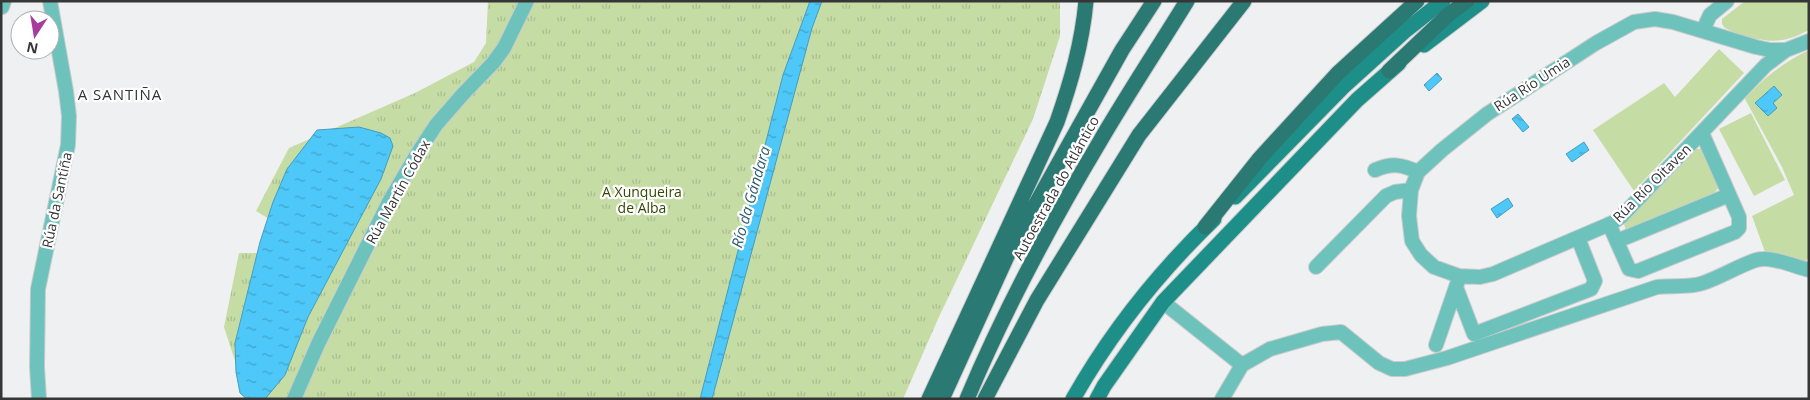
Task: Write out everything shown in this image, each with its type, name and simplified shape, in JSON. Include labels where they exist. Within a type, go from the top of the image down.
[{"type":"highway","points":[[929,399],[1057,122],[1079,52],[1086,1]]},
{"type":"highway","name":"Autoestrada do Atlántico","points":[[942,399],[1009,252],[1122,50],[1154,1]]},
{"type":"highway","name":"Autoestrada do Atlántico","points":[[967,399],[981,365],[1046,235],[1099,142],[1187,1]]},
{"type":"highway","points":[[985,399],[1037,300],[1139,135],[1244,1]]},
{"type":"highway","points":[[1205,227],[1260,158],[1338,73],[1417,1]]},
{"type":"highway","points":[[1390,71],[1449,14],[1467,1]]},
{"type":"main road","points":[[1073,399],[1094,362],[1120,324],[1205,227],[1344,87],[1406,30],[1443,1]]},
{"type":"main road","points":[[1097,399],[1104,386],[1163,302],[1350,107],[1390,71],[1482,1]]},
{"type":"street","points":[[2,7],[4,1]]},
{"type":"street","name":"Rúa da Santiña","points":[[39,399],[37,367],[38,289],[68,145],[69,116],[50,1]]},
{"type":"street","name":"Rúa Martín Códax","points":[[294,399],[318,344],[373,234],[417,154],[442,119],[493,63],[504,48],[527,1]]},
{"type":"street","points":[[1703,30],[1710,15],[1727,1]]},
{"type":"street","name":"Rúa Río Umia","points":[[1458,282],[1434,267],[1421,254],[1412,241],[1409,216],[1411,190],[1418,172],[1487,114],[1596,43],[1634,22],[1654,19],[1673,22],[1756,47],[1770,50],[1786,50]]},
{"type":"street","points":[[1786,50],[1809,41]]},
{"type":"street","name":"Rúa Río Oitaven","points":[[1458,282],[1493,274],[1578,238],[1622,216],[1766,65],[1786,50]]},
{"type":"street","points":[[1609,224],[1629,270],[1638,271],[1735,232],[1738,228],[1739,217],[1702,133]]},
{"type":"street","points":[[1375,170],[1388,164],[1405,166],[1418,172]]},
{"type":"street","points":[[1316,267],[1386,196],[1395,192],[1411,190]]},
{"type":"street","points":[[1617,241],[1729,195]]},
{"type":"street","points":[[1458,282],[1474,334],[1591,289],[1595,281],[1578,238]]},
{"type":"street","points":[[1222,399],[1242,366],[1270,349],[1322,334],[1341,332],[1378,363],[1392,369],[1404,369],[1446,358],[1657,287],[1702,284],[1758,260],[1773,260],[1809,270]]},
{"type":"street","points":[[1436,345],[1458,282]]},
{"type":"street","points":[[1163,302],[1242,366]]},
{"type":"green space","name":"A Xunqueira de Alba","points":[[488,1],[1060,1],[1060,36],[1033,119],[938,319],[903,399],[243,399],[245,392],[224,327],[239,253],[278,253],[279,225],[256,211],[289,148],[415,93],[474,62],[486,43]]},
{"type":"green space","points":[[1745,1],[1809,1],[1809,30],[1789,39],[1776,41],[1744,36],[1724,27],[1722,19]]},
{"type":"green space","points":[[1719,49],[1744,73],[1634,191],[1593,130],[1664,83],[1675,97]]},
{"type":"green space","points":[[1809,50],[1809,256],[1805,263],[1765,252],[1752,216],[1794,195],[1782,167],[1745,99],[1774,71]]},
{"type":"green space","points":[[1751,113],[1785,180],[1754,196],[1719,129]]},
{"type":"green space","points":[[1696,149],[1703,149],[1718,188],[1713,195],[1626,231],[1624,224]]},
{"type":"water","points":[[810,1],[822,1],[812,28],[712,399],[700,399],[783,75]]},
{"type":"water","points":[[1437,73],[1442,79],[1429,91],[1424,85]]},
{"type":"water","points":[[1774,86],[1782,95],[1773,103],[1777,108],[1768,116],[1755,103]]},
{"type":"water","points":[[1518,114],[1529,127],[1523,132],[1512,119]]},
{"type":"water","points":[[359,127],[381,133],[390,138],[393,146],[381,179],[308,317],[285,375],[265,399],[247,399],[240,393],[236,372],[235,343],[260,242],[273,202],[287,169],[317,130]]},
{"type":"water","points":[[1584,142],[1589,150],[1572,162],[1566,154]]},
{"type":"water","points":[[1508,198],[1513,206],[1497,218],[1491,209]]},
{"type":"district","name":"A SANTIÑA","points":[[120,95]]},
{"type":"water label","name":"Río da Gándara","points":[[751,197]]}]
